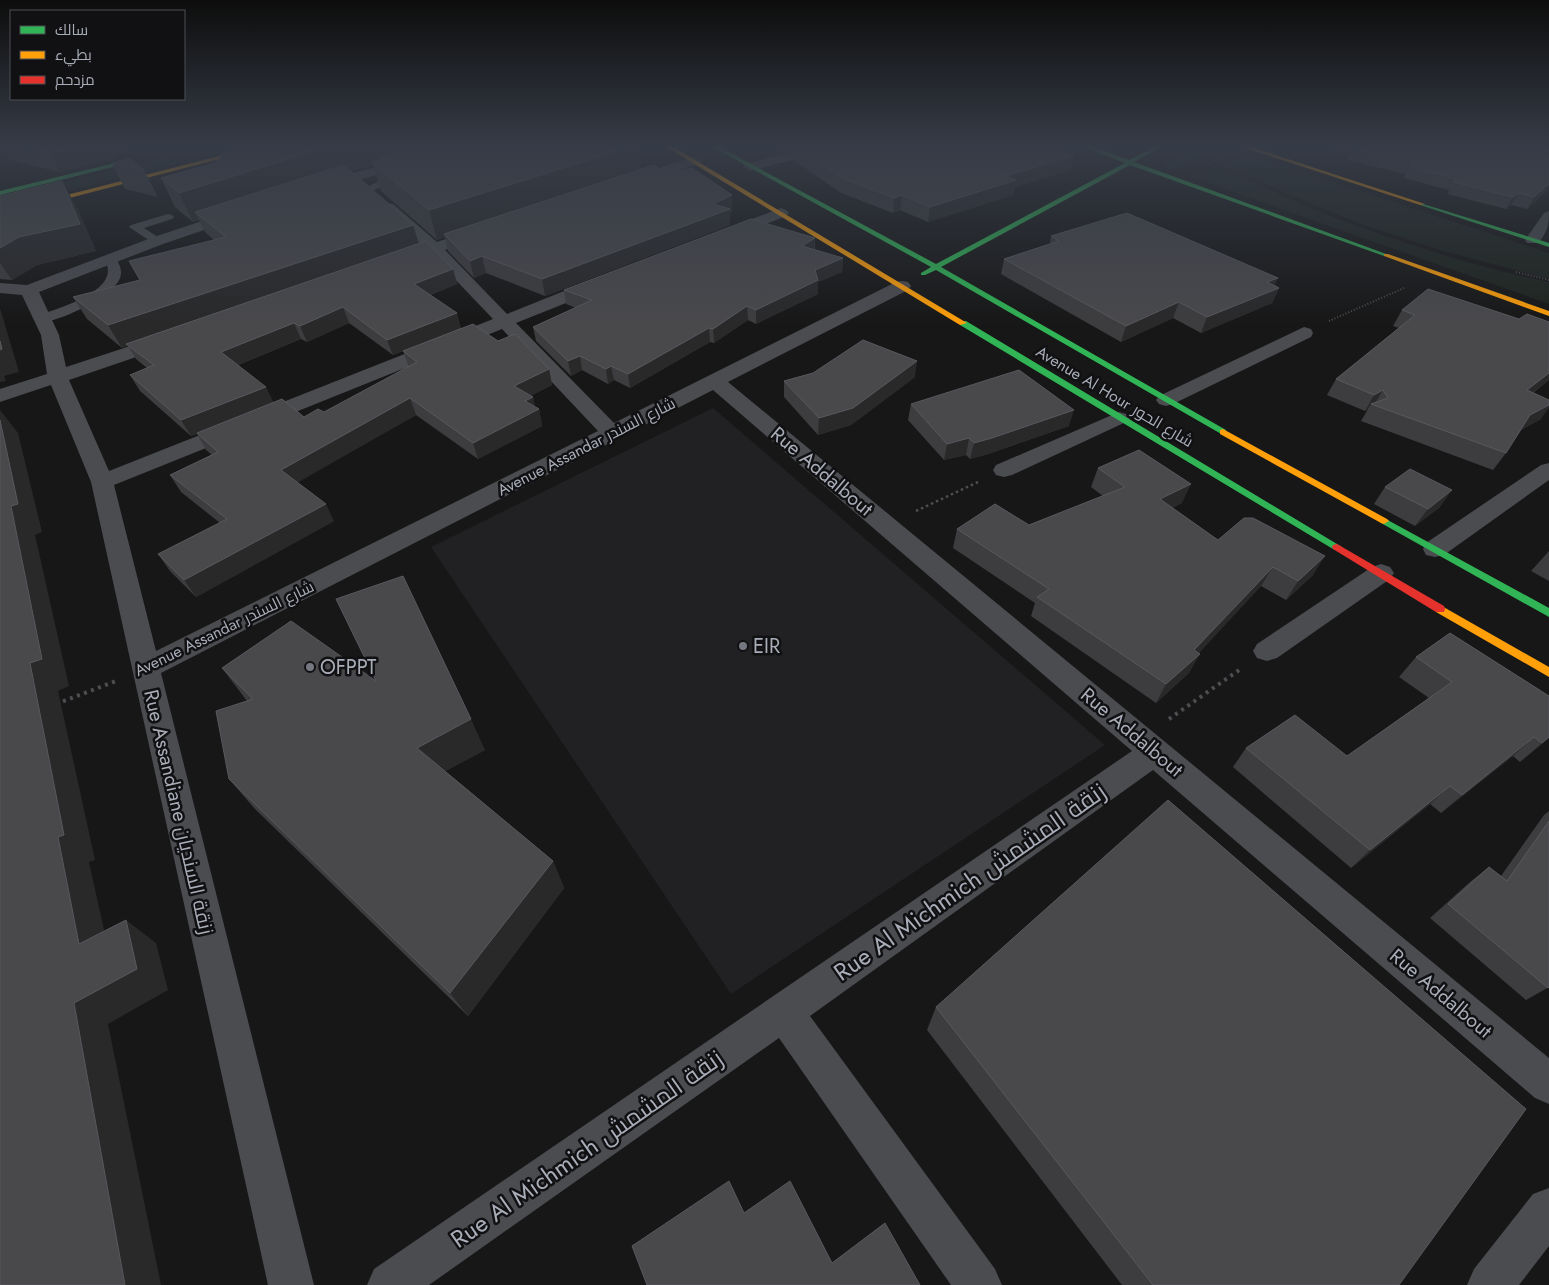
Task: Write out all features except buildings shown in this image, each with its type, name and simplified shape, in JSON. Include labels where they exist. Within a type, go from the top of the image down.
[{"type":"street","points":[[0,214],[35,205]]},
{"type":"street","points":[[386,205],[434,248],[612,433]]},
{"type":"street","name":"Avenue Al Hour شارع الحور","points":[[768,205],[1119,418],[1549,673]]},
{"type":"street","name":"Avenue Al Hour شارع الحور","points":[[822,205],[936,267],[1166,400],[1549,613]]},
{"type":"street","name":"Avenue Assandar شارع السندر","points":[[145,669],[902,286],[1049,205]]},
{"type":"street","points":[[1247,205],[1549,314]]},
{"type":"street","points":[[1424,205],[1549,245]]},
{"type":"street","points":[[14,289],[110,259],[247,211]]},
{"type":"street","points":[[707,241],[781,213]]},
{"type":"street","points":[[1533,240],[1549,216]]},
{"type":"street","points":[[377,267],[499,226]]},
{"type":"street","points":[[102,482],[615,277]]},
{"type":"street","name":"Rue Assandiane زنقة السنديان","points":[[14,289],[41,319],[50,336],[58,378],[102,482],[291,1285]]},
{"type":"street","points":[[1166,400],[1304,333]]},
{"type":"street","points":[[0,396],[180,336]]},
{"type":"street","name":"Rue Addalbout","points":[[714,381],[1549,1084]]},
{"type":"street","points":[[1004,470],[1119,418]]},
{"type":"street","points":[[1435,549],[1549,470]]},
{"type":"street","points":[[1267,651],[1381,573]]},
{"type":"street","name":"Rue Al Michmich زنقة المشمش","points":[[390,1285],[784,1012],[1147,745]]},
{"type":"street","points":[[784,1012],[979,1285]]},
{"type":"street","points":[[1490,1285],[1549,1210]]},
{"type":"lane","points":[[157,241],[135,227],[168,217]]},
{"type":"lane","points":[[41,319],[84,302],[105,289],[115,278],[116,269],[110,259]]},
{"type":"path","points":[[1304,333],[1411,284]]},
{"type":"path","points":[[886,526],[1004,470]]},
{"type":"path","points":[[1147,745],[1267,651]]},
{"type":"path","name":"Avenue Assandar شارع السندر","points":[[54,705],[145,669]]},
{"type":"shaded area","points":[[0,205],[12,205],[0,208]]},
{"type":"shaded area","points":[[1270,205],[1302,205],[1372,232],[1430,251],[1549,282],[1549,304]]},
{"type":"shaded area","points":[[1315,205],[1402,205],[1549,253],[1549,279],[1443,251],[1358,223]]},
{"type":"shaded area","name":"EIR","points":[[713,408],[1105,745],[731,994],[431,547]]},
{"type":"traffic: fast","points":[[822,205],[936,267],[1223,432]]},
{"type":"traffic: fast","points":[[923,274],[1051,205]]},
{"type":"traffic: fast","points":[[1247,205],[1386,255]]},
{"type":"traffic: fast","points":[[1425,205],[1549,245]]},
{"type":"traffic: fast","points":[[963,323],[1337,547]]},
{"type":"traffic: fast","points":[[1384,521],[1549,613]]},
{"type":"traffic: slow","points":[[0,214],[35,205]]},
{"type":"traffic: slow","points":[[766,205],[963,323]]},
{"type":"traffic: slow","points":[[1386,255],[1549,314]]},
{"type":"traffic: slow","points":[[1223,432],[1384,521]]},
{"type":"traffic: slow","points":[[1440,609],[1549,673]]},
{"type":"traffic: jam","points":[[1337,547],[1440,609]]},
{"type":"place","name":"EIR","points":[[743,646]]},
{"type":"place","name":"OFPPT","points":[[310,667]]}]
